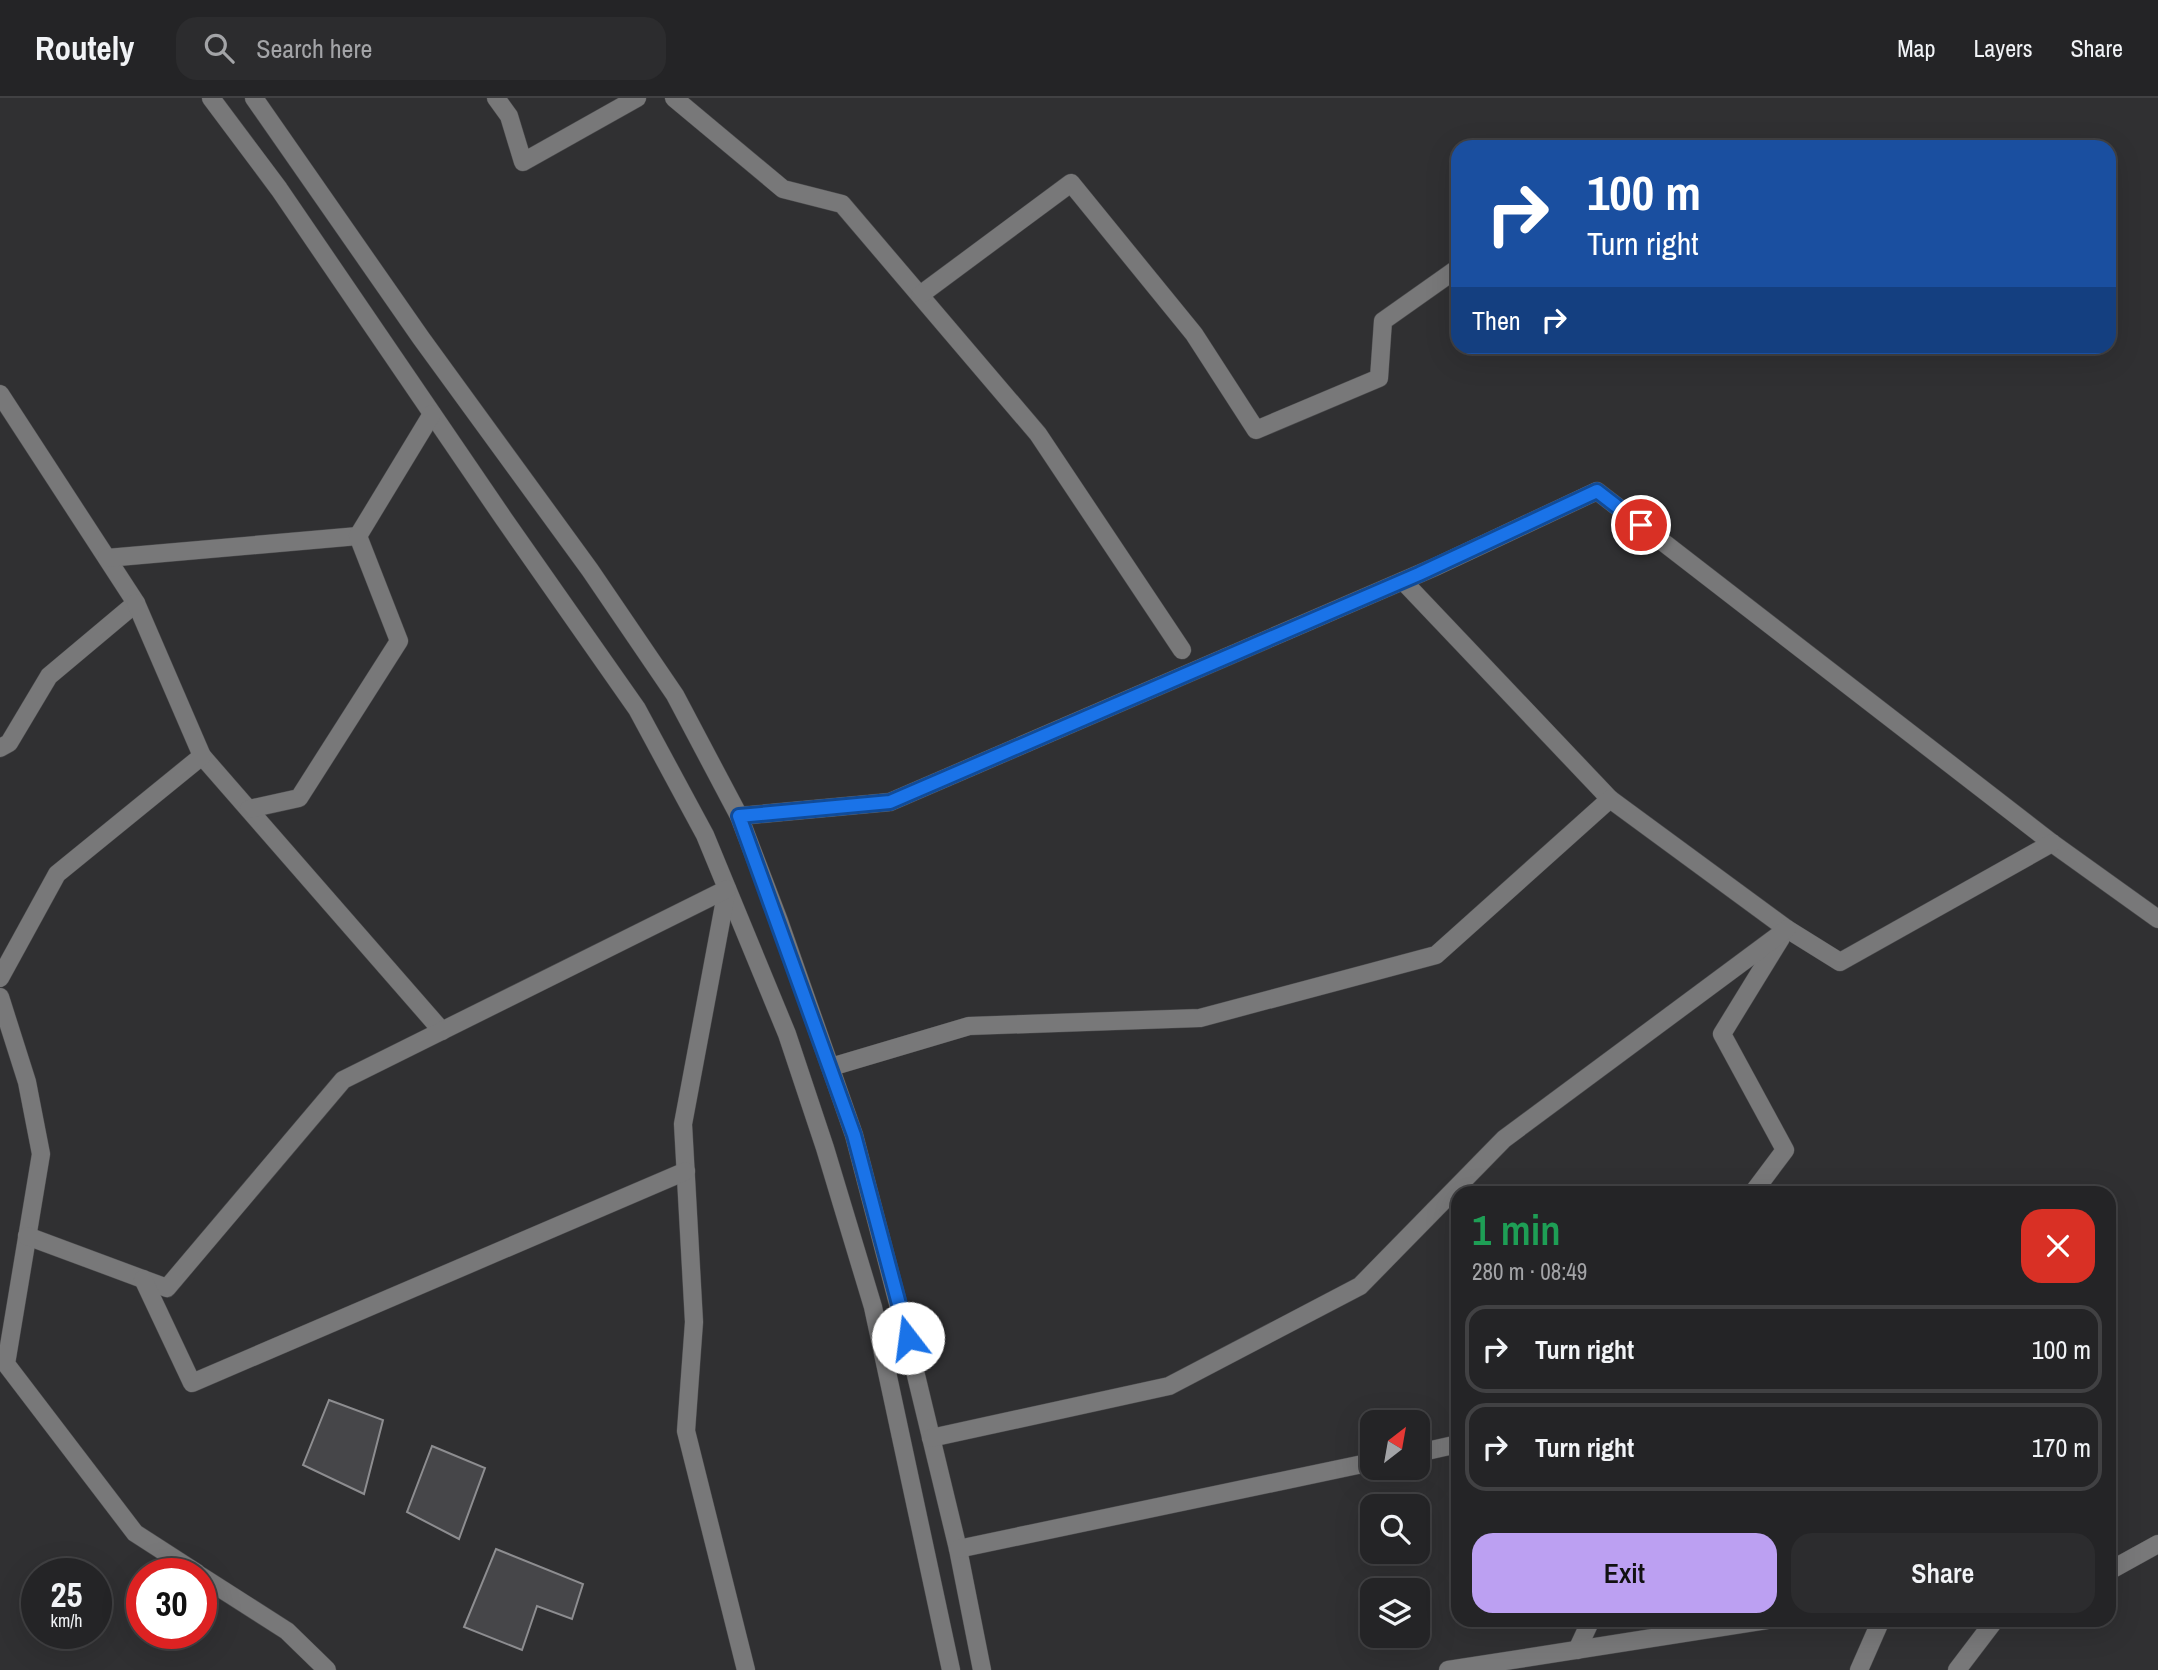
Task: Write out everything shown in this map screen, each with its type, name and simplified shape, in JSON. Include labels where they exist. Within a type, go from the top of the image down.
[{"type":"street","points":[[211,98],[279,189],[637,709],[705,835],[787,1034],[873,1307],[951,1670]]},
{"type":"street","points":[[254,98],[421,338],[590,570],[675,695],[739,816],[854,1135],[958,1549],[982,1670]]},
{"type":"street","points":[[496,98],[509,116],[523,162],[637,98]]},
{"type":"street","points":[[674,98],[783,189],[842,204],[1038,434],[1182,650]]},
{"type":"street","points":[[920,295],[1070,183],[1194,334],[1256,430],[1379,378],[1382,321],[1451,273]]},
{"type":"street","points":[[0,394],[136,603],[202,755],[442,1031]]},
{"type":"street","points":[[358,536],[432,414]]},
{"type":"street","points":[[739,816],[890,802],[1403,581],[1597,491],[2052,843],[2158,919]]},
{"type":"street","points":[[107,558],[358,536]]},
{"type":"street","points":[[249,809],[299,798],[399,641],[358,536]]},
{"type":"street","points":[[1403,581],[1610,799],[1787,929],[1840,962],[2052,843]]},
{"type":"street","points":[[0,748],[9,743],[48,677],[136,603]]},
{"type":"street","points":[[0,978],[57,874],[202,755]]},
{"type":"street","points":[[831,1067],[969,1026],[1200,1018],[1436,955],[1610,799]]},
{"type":"street","points":[[27,1236],[167,1288],[343,1080],[727,889]]},
{"type":"street","points":[[727,889],[683,1124],[694,1322],[686,1431],[746,1670]]},
{"type":"street","points":[[1758,1186],[1785,1150],[1722,1034],[1787,929]]},
{"type":"street","points":[[1458,1186],[1504,1139],[1787,929]]},
{"type":"street","points":[[0,997],[27,1082],[41,1154],[6,1364],[135,1534],[172,1558]]},
{"type":"street","points":[[143,1279],[192,1383],[686,1171]]},
{"type":"street","points":[[931,1438],[1169,1386],[1360,1286],[1451,1193]]},
{"type":"street","points":[[1430,1450],[1451,1446]]},
{"type":"street","points":[[958,1549],[1360,1465]]},
{"type":"street","points":[[2116,1567],[2158,1544]]},
{"type":"street","points":[[217,1586],[287,1631],[327,1670]]},
{"type":"street","points":[[1577,1650],[1588,1627]]},
{"type":"street","points":[[1448,1670],[1723,1627]]},
{"type":"street","points":[[1859,1670],[1878,1627]]},
{"type":"street","points":[[1957,1670],[1990,1627]]},
{"type":"building","points":[[329,1400],[383,1420],[364,1494],[303,1465]]},
{"type":"building","points":[[432,1446],[485,1468],[459,1539],[407,1512]]},
{"type":"building","points":[[496,1549],[583,1584],[572,1619],[537,1606],[522,1650],[464,1627]]},
{"type":"route","points":[[908,1338],[854,1135],[739,816],[890,802],[1419,574],[1597,491],[1641,525]]}]
